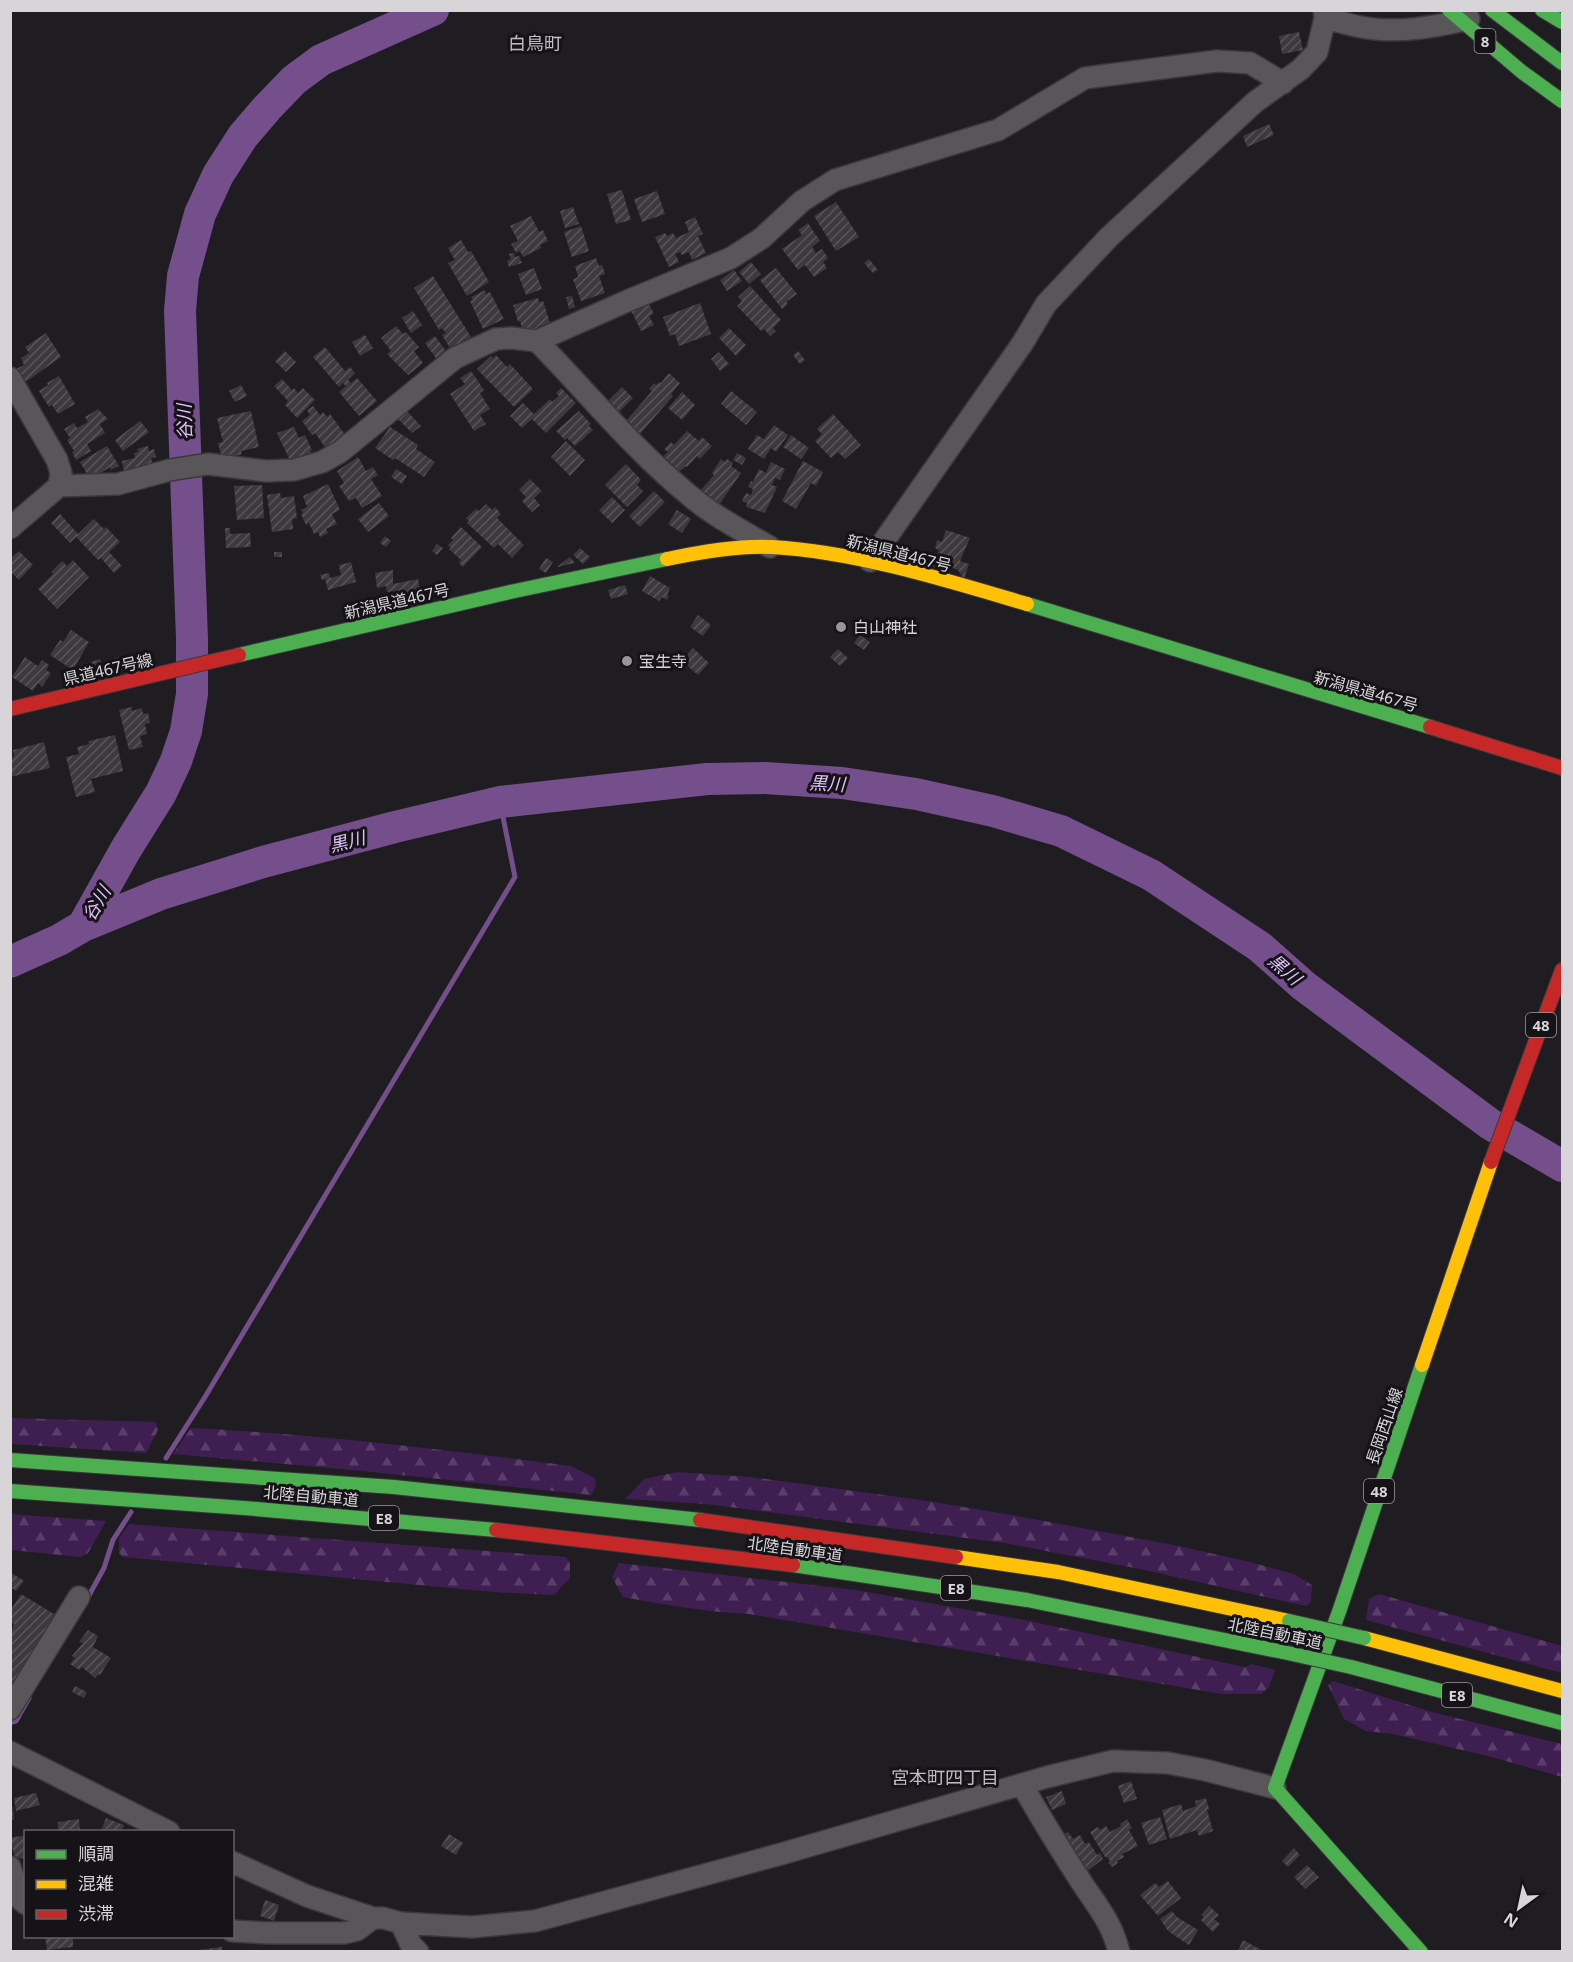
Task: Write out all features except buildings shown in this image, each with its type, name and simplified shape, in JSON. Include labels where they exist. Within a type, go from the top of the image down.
[{"type":"main road","points":[[1542,10],[1563,22]]},
{"type":"main road","name":"8","points":[[1496,11],[1563,63]]},
{"type":"main road","name":"8","points":[[1455,16],[1522,72],[1563,101]]},
{"type":"main road","points":[[1522,72],[1563,109]]},
{"type":"main road","name":"新潟県道467号","points":[[213,660],[510,592],[700,552],[770,547],[828,553],[870,561],[1003,597],[1563,768]]},
{"type":"main road","name":"県道467号線","points":[[10,709],[213,660]]},
{"type":"main road","name":"長岡西山線","points":[[1275,1788],[1340,1609],[1480,1192],[1563,970]]},
{"type":"main road","name":"北陸自動車道","points":[[10,1460],[394,1487],[734,1524],[1058,1572],[1364,1638],[1563,1691]]},
{"type":"main road","name":"北陸自動車道","points":[[10,1491],[205,1504],[453,1525],[773,1562],[943,1586],[1146,1623],[1351,1667],[1563,1723]]},
{"type":"main road","points":[[1275,1788],[1421,1952]]},
{"type":"street","points":[[870,561],[1022,344],[1046,304],[1109,237],[1255,102],[1301,69],[1317,52],[1325,14],[1363,28],[1384,29],[1427,27],[1455,16],[1496,11]]},
{"type":"street","points":[[10,528],[59,486],[118,484],[170,470],[208,464],[266,471],[294,470],[322,462],[340,452],[455,358],[496,339],[537,341],[731,258],[762,238],[802,201],[835,180],[998,130],[1085,78],[1217,61],[1250,63],[1283,83]]},
{"type":"street","points":[[537,341],[634,447],[690,496],[717,516],[770,547]]},
{"type":"street","points":[[10,378],[57,460],[61,472],[59,486]]},
{"type":"street","points":[[10,1709],[79,1597]]},
{"type":"street","points":[[10,1752],[165,1830]]},
{"type":"street","points":[[234,1863],[307,1896],[373,1917],[400,1923],[472,1927],[535,1921],[1113,1761],[1168,1764],[1205,1770],[1275,1788]]},
{"type":"street","points":[[1022,1785],[1104,1914],[1115,1936],[1119,1952]]},
{"type":"street","points":[[10,1867],[20,1899],[24,1902]]},
{"type":"street","points":[[234,1931],[344,1933],[357,1930],[373,1917]]},
{"type":"street","points":[[400,1923],[411,1945],[418,1952]]},
{"type":"green space","points":[[10,1418],[156,1422],[158,1430],[146,1453],[11,1444]]},
{"type":"green space","points":[[191,1428],[334,1438],[571,1466],[595,1478],[596,1486],[591,1495],[173,1454]]},
{"type":"green space","points":[[677,1472],[750,1477],[928,1501],[1174,1545],[1294,1574],[1312,1585],[1311,1602],[1306,1606],[1140,1569],[1004,1543],[706,1504],[625,1499],[644,1479]]},
{"type":"green space","points":[[11,1514],[106,1521],[88,1553],[81,1557],[11,1550]]},
{"type":"green space","points":[[129,1524],[566,1557],[570,1563],[570,1578],[554,1595],[493,1592],[123,1557],[119,1553],[119,1538]]},
{"type":"green space","points":[[619,1563],[856,1590],[1020,1619],[1245,1667],[1251,1664],[1275,1670],[1269,1687],[1261,1694],[1222,1694],[749,1614],[670,1605],[623,1597],[612,1577]]},
{"type":"green space","points":[[1379,1594],[1562,1646],[1562,1673],[1366,1620],[1369,1599]]},
{"type":"green space","points":[[1333,1681],[1432,1712],[1562,1744],[1562,1777],[1488,1756],[1393,1734],[1366,1731],[1344,1719],[1328,1685]]},
{"type":"waterway","name":"谷川","points":[[83,926],[126,849],[161,793],[176,761],[186,731],[192,694],[192,639],[180,311],[183,276],[200,214],[218,175],[243,136],[294,80],[321,60],[433,10]]},
{"type":"waterway","name":"黒川","points":[[10,962],[59,940],[83,926],[161,894],[263,862],[500,802],[707,779],[765,778],[842,783],[916,794],[993,811],[1061,831],[1151,875],[1260,947],[1304,986],[1490,1124],[1562,1166]]},
{"type":"waterway","points":[[166,1458],[205,1397],[515,877],[500,802]]},
{"type":"waterway","points":[[87,1599],[104,1568],[113,1540],[131,1512]]},
{"type":"waterway","points":[[10,1723],[16,1721],[29,1698]]},
{"type":"traffic: fast","points":[[1449,10],[1522,72],[1562,101]]},
{"type":"traffic: fast","points":[[1492,10],[1562,63]]},
{"type":"traffic: fast","points":[[1542,10],[1562,22]]},
{"type":"traffic: fast","points":[[239,655],[510,592],[667,559]]},
{"type":"traffic: fast","points":[[1027,604],[1430,727]]},
{"type":"traffic: fast","points":[[1421,1952],[1275,1788],[1340,1609],[1422,1365]]},
{"type":"traffic: fast","points":[[10,1460],[394,1487],[700,1520]]},
{"type":"traffic: fast","points":[[10,1491],[496,1530]]},
{"type":"traffic: fast","points":[[793,1565],[1027,1600],[1283,1652]]},
{"type":"traffic: fast","points":[[1289,1621],[1364,1638]]},
{"type":"traffic: fast","points":[[1283,1652],[1351,1667]]},
{"type":"traffic: fast","points":[[1351,1667],[1562,1723]]},
{"type":"traffic: slow","points":[[667,559],[746,547],[804,550],[901,568],[1027,604]]},
{"type":"traffic: slow","points":[[1422,1365],[1491,1162]]},
{"type":"traffic: slow","points":[[956,1557],[1058,1572],[1289,1621]]},
{"type":"traffic: slow","points":[[1364,1638],[1562,1691]]},
{"type":"traffic: jam","points":[[10,709],[239,655]]},
{"type":"traffic: jam","points":[[1430,727],[1562,768]]},
{"type":"traffic: jam","points":[[1491,1162],[1562,970]]},
{"type":"traffic: jam","points":[[700,1520],[956,1557]]},
{"type":"traffic: jam","points":[[496,1530],[793,1565]]},
{"type":"place","name":"白山神社","points":[[841,627]]},
{"type":"place","name":"宝生寺","points":[[627,661]]},
{"type":"district","name":"白鳥町","points":[[535,43]]},
{"type":"district","name":"宮本町四丁目","points":[[945,1777]]}]
